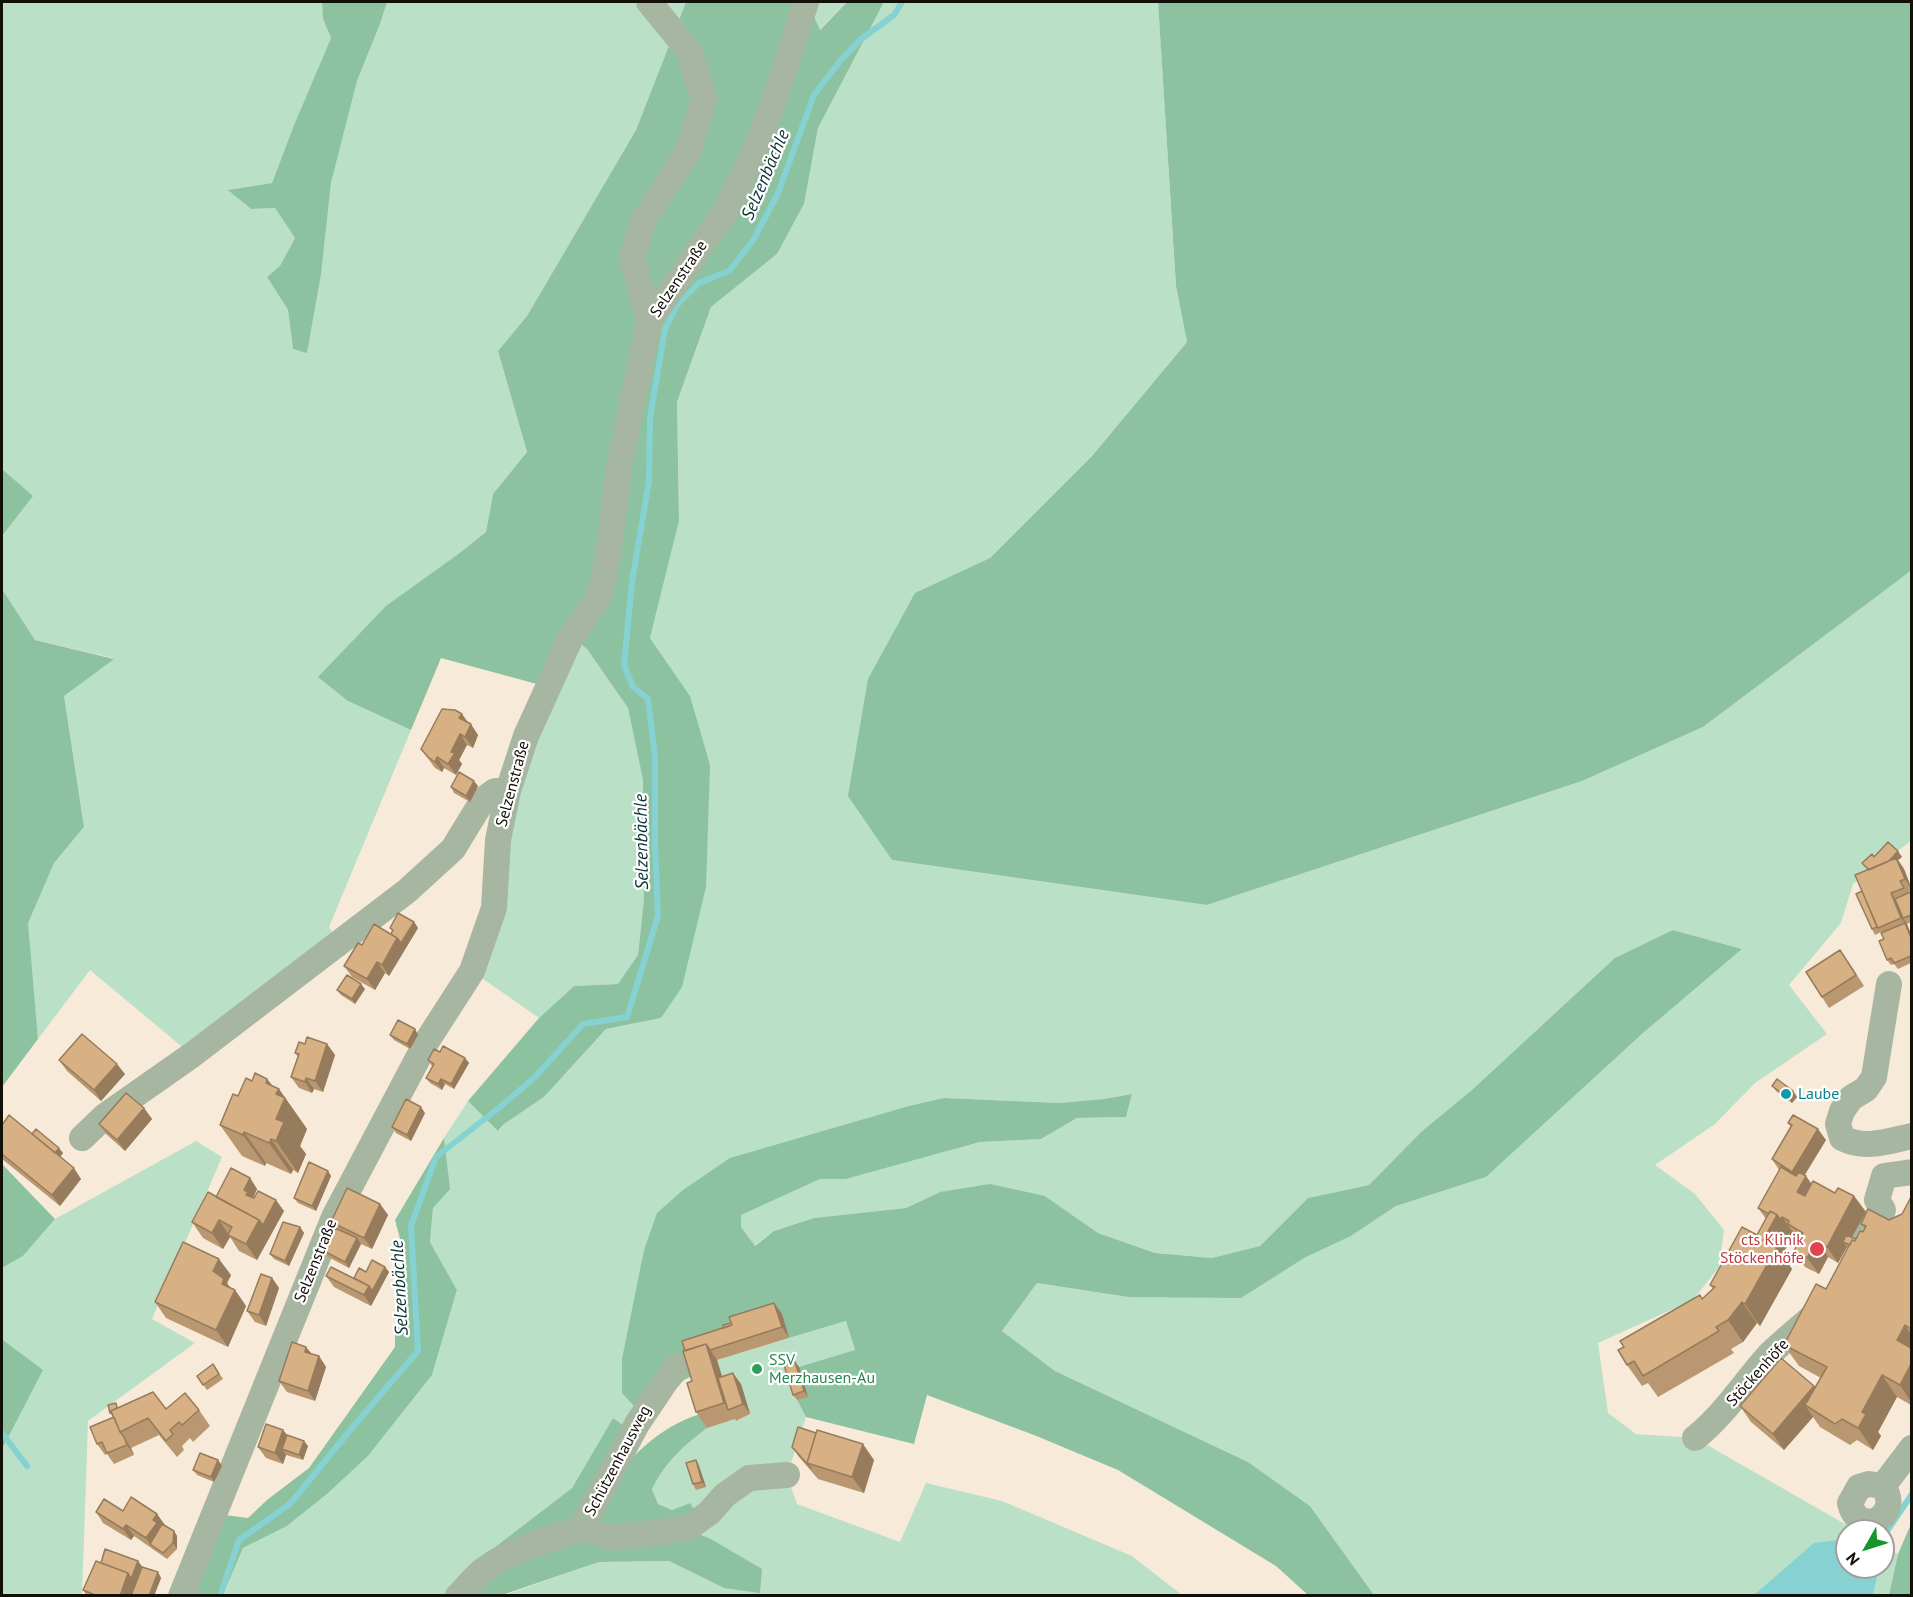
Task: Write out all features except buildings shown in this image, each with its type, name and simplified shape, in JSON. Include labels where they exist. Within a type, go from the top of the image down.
[{"type":"street","points":[[649,2],[689,51],[704,99],[688,152],[643,221],[632,258],[649,322]]},
{"type":"street","name":"Selzenstraße","points":[[181,1596],[334,1217],[427,1041],[472,971],[494,908],[498,840],[508,791],[526,736],[572,637],[598,597],[608,555],[619,467],[649,322],[728,207],[759,142],[782,80],[806,2]]},
{"type":"street","points":[[82,1138],[105,1116],[192,1055],[407,891],[453,849],[483,800],[495,791],[508,791]]},
{"type":"street","points":[[1889,984],[1874,1077],[1866,1089],[1851,1098],[1842,1111],[1838,1124],[1842,1138],[1855,1144],[1875,1144],[1911,1136]]},
{"type":"street","points":[[1852,1261],[1874,1221],[1894,1212],[1877,1200],[1884,1176],[1911,1172]]},
{"type":"street","name":"Stöckenhöfe","points":[[1695,1438],[1728,1407],[1770,1354],[1823,1307],[1829,1298]]},
{"type":"street","name":"Schützenhausweg","points":[[458,1596],[485,1569],[508,1556],[538,1542],[581,1529],[637,1424],[676,1366]]},
{"type":"street","points":[[1883,1486],[1911,1448]]},
{"type":"street","points":[[581,1529],[614,1538],[688,1528],[709,1513],[725,1495],[749,1478],[787,1475]]},
{"type":"green space","points":[[2,2],[322,2],[323,19],[331,38],[272,183],[229,190],[251,209],[275,208],[295,238],[280,267],[267,277],[288,310],[293,349],[307,352],[321,275],[331,183],[357,81],[387,2],[686,2],[636,130],[527,316],[498,351],[527,452],[493,494],[486,532],[457,555],[348,701],[411,730],[329,927],[339,942],[192,1055],[90,970],[38,1039],[27,923],[54,863],[84,827],[64,696],[113,658],[35,640],[2,589],[2,536],[32,496],[2,469]]},
{"type":"green space","points":[[322,2],[387,2],[357,81],[331,183],[321,275],[307,353],[293,349],[288,310],[267,277],[280,266],[295,238],[275,208],[251,209],[228,190],[272,183],[331,38],[323,19]]},
{"type":"green space","points":[[686,2],[807,2],[820,30],[847,2],[884,2],[818,128],[804,204],[777,254],[711,307],[677,402],[679,521],[650,638],[690,696],[710,765],[706,887],[682,987],[661,1018],[606,1029],[544,1097],[504,1124],[498,1131],[468,1101],[539,1018],[574,986],[618,984],[638,955],[644,899],[643,780],[628,708],[587,649],[572,637],[548,687],[441,658],[411,730],[348,701],[318,677],[386,606],[486,532],[493,494],[527,452],[498,351],[527,316],[636,130]]},
{"type":"green space","points":[[807,2],[847,2],[819,30]]},
{"type":"green space","points":[[884,2],[1158,2],[1176,286],[1187,342],[1092,456],[990,558],[915,594],[892,860],[1207,905],[1582,781],[1703,727],[1908,573],[1911,568],[1911,841],[1853,884],[1841,923],[1789,985],[1827,1034],[1755,1083],[1715,1124],[1655,1165],[1695,1194],[1724,1230],[1719,1267],[1693,1300],[1598,1343],[1608,1413],[1636,1434],[1695,1438],[1836,1519],[1835,1579],[1893,1579],[1889,1595],[1374,1595],[1310,1506],[1248,1462],[1055,1371],[1002,1331],[1037,1283],[1128,1297],[1304,1258],[1351,1236],[1396,1206],[1486,1177],[1643,1033],[1742,949],[1673,930],[1421,1132],[1369,1185],[1308,1198],[1260,1246],[1212,1258],[1155,1253],[1098,1233],[1045,1196],[940,1192],[906,1208],[814,1218],[774,1231],[754,1246],[741,1227],[740,1215],[820,1179],[846,1179],[980,1142],[1041,1139],[1077,1118],[1126,1117],[1132,1094],[1059,1103],[944,1098],[644,1250],[636,1296],[642,1415],[633,1432],[613,1418],[572,1488],[469,1567],[445,1595],[223,1596],[243,1548],[287,1526],[327,1494],[368,1456],[432,1375],[457,1290],[430,1242],[433,1208],[449,1189],[444,1138],[468,1101],[499,1131],[504,1124],[544,1097],[606,1029],[661,1018],[690,696],[650,638],[679,521],[677,402],[711,307],[777,254],[804,204],[818,128]]},
{"type":"green space","points":[[1158,2],[1911,2],[1912,568],[1703,727],[1582,781],[1207,905],[892,860],[848,796],[868,679],[915,593],[990,558],[1092,456],[1187,342],[1176,286]]},
{"type":"green space","points":[[2,469],[33,496],[2,536]]},
{"type":"green space","points":[[2,589],[35,640],[114,659],[64,696],[84,827],[54,863],[28,923],[38,1039],[2,1087]]},
{"type":"green space","points":[[571,637],[587,649],[628,708],[643,779],[644,899],[638,955],[619,984],[574,986],[539,1018],[472,971],[498,840]]},
{"type":"green space","points":[[1673,930],[1742,949],[1643,1033],[1486,1177],[1396,1206],[1351,1236],[1304,1258],[1241,1298],[1128,1297],[1037,1283],[1002,1331],[1055,1371],[1248,1462],[1310,1506],[1374,1595],[1308,1595],[1276,1566],[1118,1470],[1034,1435],[927,1395],[914,1444],[806,1417],[797,1400],[799,1367],[855,1350],[846,1321],[789,1338],[781,1314],[684,1380],[660,1406],[642,1415],[622,1393],[622,1359],[644,1250],[657,1213],[683,1190],[730,1158],[944,1098],[1059,1103],[1132,1094],[1126,1117],[1077,1118],[1041,1139],[980,1142],[846,1179],[820,1179],[741,1215],[741,1227],[755,1246],[774,1231],[814,1218],[906,1208],[940,1192],[990,1184],[1045,1196],[1098,1233],[1155,1253],[1212,1258],[1260,1246],[1308,1198],[1369,1185],[1421,1132],[1472,1090],[1615,958]]},
{"type":"green space","points":[[444,1138],[450,1189],[433,1208],[430,1242],[457,1290],[432,1375],[368,1456],[327,1494],[287,1526],[243,1548],[223,1595],[190,1596],[225,1515],[248,1518],[267,1500],[309,1468],[395,1347],[395,1329],[406,1261],[395,1220]]},
{"type":"green space","points":[[196,1141],[222,1157],[152,1319],[195,1343],[88,1421],[82,1595],[2,1595],[2,1449],[42,1370],[3,1340],[2,1268],[23,1256],[55,1219]]},
{"type":"green space","points":[[2,1164],[55,1219],[23,1256],[2,1268]]},
{"type":"green space","points":[[846,1321],[855,1350],[797,1400],[806,1417],[787,1475],[797,1504],[900,1542],[926,1483],[1002,1501],[1132,1556],[1182,1595],[502,1596],[599,1562],[669,1561],[724,1588],[761,1569],[688,1528],[690,1503],[672,1510],[658,1504],[652,1489],[669,1462],[692,1438],[712,1426],[736,1419],[737,1421],[750,1414],[726,1389],[717,1360]]},
{"type":"green space","points":[[2,1337],[43,1370],[2,1449]]},
{"type":"green space","points":[[703,1413],[707,1428],[676,1455],[663,1470],[652,1489],[658,1504],[672,1510],[690,1503],[700,1519],[688,1529],[711,1539],[762,1569],[760,1593],[724,1588],[669,1561],[599,1562],[502,1595],[445,1596],[469,1567],[572,1488],[613,1418],[633,1432],[626,1465],[661,1433]]},
{"type":"green space","points":[[1911,1524],[1911,1595],[1889,1595],[1893,1579],[1895,1579],[1898,1554]]},
{"type":"green space","points":[[1895,1552],[1898,1554],[1895,1568]]},
{"type":"water","points":[[1835,1540],[1835,1579],[1876,1579],[1873,1595],[1754,1595],[1814,1543]]},
{"type":"waterway","name":"Selzenbächle","points":[[220,1596],[239,1540],[290,1504],[418,1351],[411,1226],[436,1157],[535,1077],[583,1024],[627,1017],[658,916],[655,756],[648,699],[633,687],[624,665],[632,582],[649,481],[650,418],[665,329],[677,305],[699,283],[729,271],[754,239],[778,193],[814,95],[840,61],[860,40],[894,15],[902,2]]},
{"type":"waterway","points":[[2,1433],[27,1466]]},
{"type":"waterway","points":[[1895,1519],[1912,1494]]},
{"type":"place","name":"Laube","points":[[1786,1094]]},
{"type":"place","name":"cts Klinik Stöckenhöfe","points":[[1817,1249]]},
{"type":"place","name":"SSV Merzhausen-Au","points":[[757,1369]]}]
